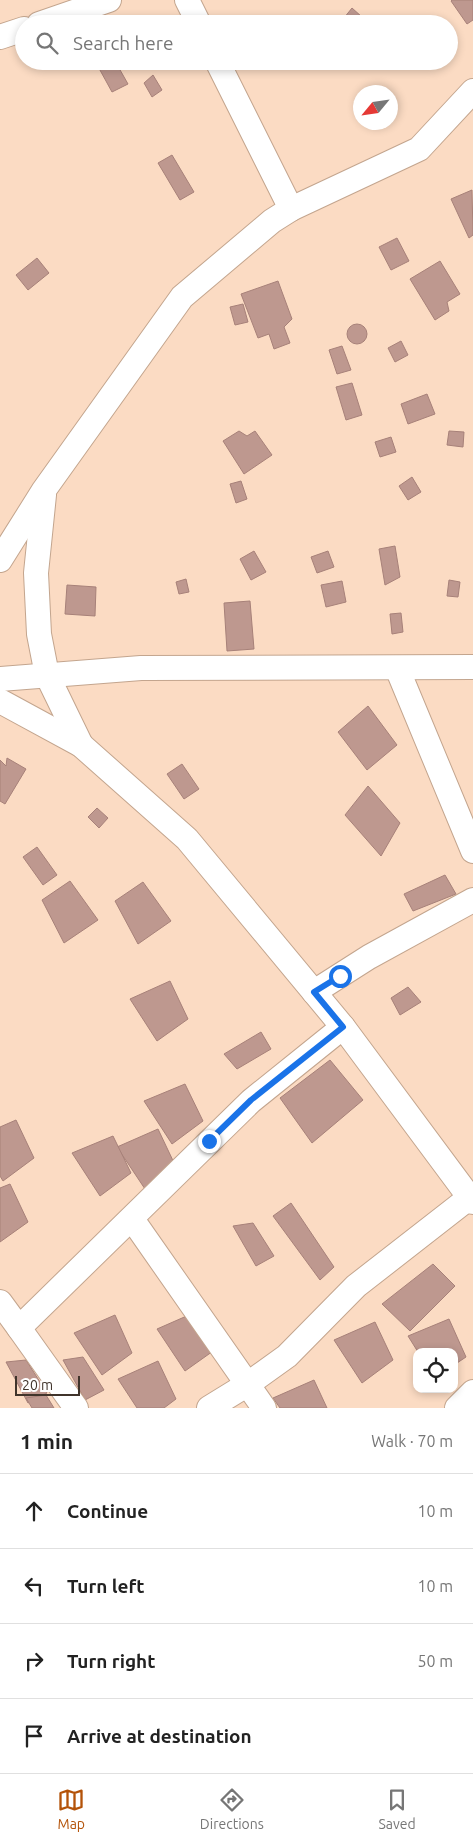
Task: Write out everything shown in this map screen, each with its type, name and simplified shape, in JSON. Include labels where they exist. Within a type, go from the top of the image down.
[{"type":"street","points":[[65,15],[109,0]]},
{"type":"street","points":[[187,0],[194,15]]},
{"type":"street","points":[[0,37],[15,32]]},
{"type":"street","points":[[222,70],[291,209]]},
{"type":"street","points":[[0,560],[44,490],[182,297],[272,221],[291,209],[419,149],[473,91]]},
{"type":"street","points":[[44,490],[36,573],[39,634],[47,675],[81,745]]},
{"type":"street","points":[[0,679],[141,668],[473,667]]},
{"type":"street","points":[[397,668],[473,851]]},
{"type":"street","points":[[0,702],[81,745],[187,839],[343,1027],[471,1200],[356,1286],[286,1356],[248,1384],[209,1408]]},
{"type":"street","points":[[314,992],[368,957],[473,900]]},
{"type":"street","points":[[19,1328],[251,1100],[343,1027]]},
{"type":"street","points":[[132,1219],[264,1408]]},
{"type":"street","points":[[0,1302],[76,1408]]},
{"type":"street","points":[[457,1408],[473,1392]]},
{"type":"building","points":[[452,0],[473,0],[473,20],[467,24]]},
{"type":"building","points":[[352,8],[360,15],[346,15]]},
{"type":"building","points":[[100,70],[120,70],[128,84],[112,92]]},
{"type":"building","points":[[153,75],[162,90],[152,97],[144,83]]},
{"type":"building","points":[[172,155],[194,192],[180,200],[158,163]]},
{"type":"building","points":[[472,190],[473,235],[469,238],[451,199]]},
{"type":"building","points":[[397,238],[409,261],[391,270],[379,247]]},
{"type":"building","points":[[37,258],[49,273],[28,290],[16,275]]},
{"type":"building","points":[[440,261],[460,294],[447,302],[449,311],[435,320],[410,279]]},
{"type":"building","points":[[278,281],[292,319],[284,327],[290,343],[274,349],[269,334],[258,338],[241,294]]},
{"type":"building","points":[[243,304],[248,322],[235,325],[230,307]]},
{"type":"building","points":[[353,324],[361,324],[367,330],[367,338],[361,344],[353,344],[347,338],[347,330]]},
{"type":"building","points":[[401,341],[408,355],[395,362],[388,348]]},
{"type":"building","points":[[342,346],[351,370],[337,374],[329,350]]},
{"type":"building","points":[[352,383],[362,415],[346,420],[336,387]]},
{"type":"building","points":[[427,394],[435,414],[408,424],[401,404]]},
{"type":"building","points":[[239,431],[247,436],[255,431],[272,455],[244,474],[223,441]]},
{"type":"building","points":[[449,431],[464,432],[463,447],[447,445]]},
{"type":"building","points":[[391,437],[396,452],[380,457],[375,442]]},
{"type":"building","points":[[412,477],[421,492],[408,500],[399,486]]},
{"type":"building","points":[[241,481],[247,499],[236,503],[230,484]]},
{"type":"building","points":[[395,546],[400,577],[385,585],[379,549]]},
{"type":"building","points":[[254,551],[266,572],[251,580],[240,559]]},
{"type":"building","points":[[328,551],[334,567],[317,573],[311,557]]},
{"type":"building","points":[[186,579],[189,592],[179,594],[176,582]]},
{"type":"building","points":[[449,580],[460,582],[458,597],[447,596]]},
{"type":"building","points":[[342,581],[346,602],[326,607],[321,585]]},
{"type":"building","points":[[67,585],[96,587],[95,616],[65,614]]},
{"type":"building","points":[[250,601],[254,649],[227,651],[224,603]]},
{"type":"building","points":[[401,613],[403,632],[392,634],[390,614]]},
{"type":"building","points":[[368,706],[397,745],[367,770],[338,732]]},
{"type":"building","points":[[7,758],[26,769],[5,804],[0,801],[0,760],[6,766]]},
{"type":"building","points":[[182,764],[199,789],[184,799],[167,774]]},
{"type":"building","points":[[368,786],[400,823],[381,856],[345,815]]},
{"type":"building","points":[[97,808],[108,818],[99,828],[88,817]]},
{"type":"building","points":[[37,847],[57,875],[43,885],[23,857]]},
{"type":"building","points":[[445,875],[456,894],[413,911],[404,894]]},
{"type":"building","points":[[70,881],[98,920],[64,943],[42,900]]},
{"type":"building","points":[[143,882],[171,921],[138,944],[115,901]]},
{"type":"building","points":[[170,981],[188,1019],[157,1041],[130,999]]},
{"type":"building","points":[[408,987],[421,1002],[400,1015],[391,998]]},
{"type":"building","points":[[261,1032],[271,1049],[237,1069],[224,1054]]},
{"type":"building","points":[[330,1060],[363,1100],[312,1143],[280,1098]]},
{"type":"building","points":[[185,1084],[203,1121],[172,1144],[144,1101]]},
{"type":"building","points":[[16,1120],[34,1158],[3,1181],[0,1176],[0,1127]]},
{"type":"building","points":[[158,1129],[176,1167],[145,1189],[117,1147]]},
{"type":"building","points":[[113,1136],[131,1173],[100,1196],[72,1153]]},
{"type":"building","points":[[10,1184],[28,1222],[0,1242],[0,1188]]},
{"type":"building","points":[[291,1203],[334,1267],[320,1280],[273,1216]]},
{"type":"building","points":[[253,1223],[274,1256],[256,1266],[233,1226]]},
{"type":"building","points":[[433,1264],[455,1286],[410,1331],[382,1304]]},
{"type":"building","points":[[198,1311],[216,1349],[185,1371],[157,1329]]},
{"type":"building","points":[[115,1315],[132,1353],[102,1375],[74,1333]]},
{"type":"building","points":[[449,1319],[466,1357],[458,1362],[458,1348],[416,1348],[408,1336]]},
{"type":"building","points":[[375,1322],[393,1360],[362,1383],[334,1340]]},
{"type":"building","points":[[83,1357],[104,1390],[85,1400],[63,1360]]},
{"type":"building","points":[[26,1360],[47,1393],[28,1403],[6,1362]]},
{"type":"building","points":[[158,1361],[176,1399],[164,1408],[137,1408],[118,1379]]},
{"type":"building","points":[[314,1380],[327,1408],[280,1408],[273,1398]]},
{"type":"building","points":[[46,1395],[54,1408],[32,1408],[26,1398]]},
{"type":"route","points":[[209,1141],[251,1100],[343,1027],[314,992],[340,976]]}]
